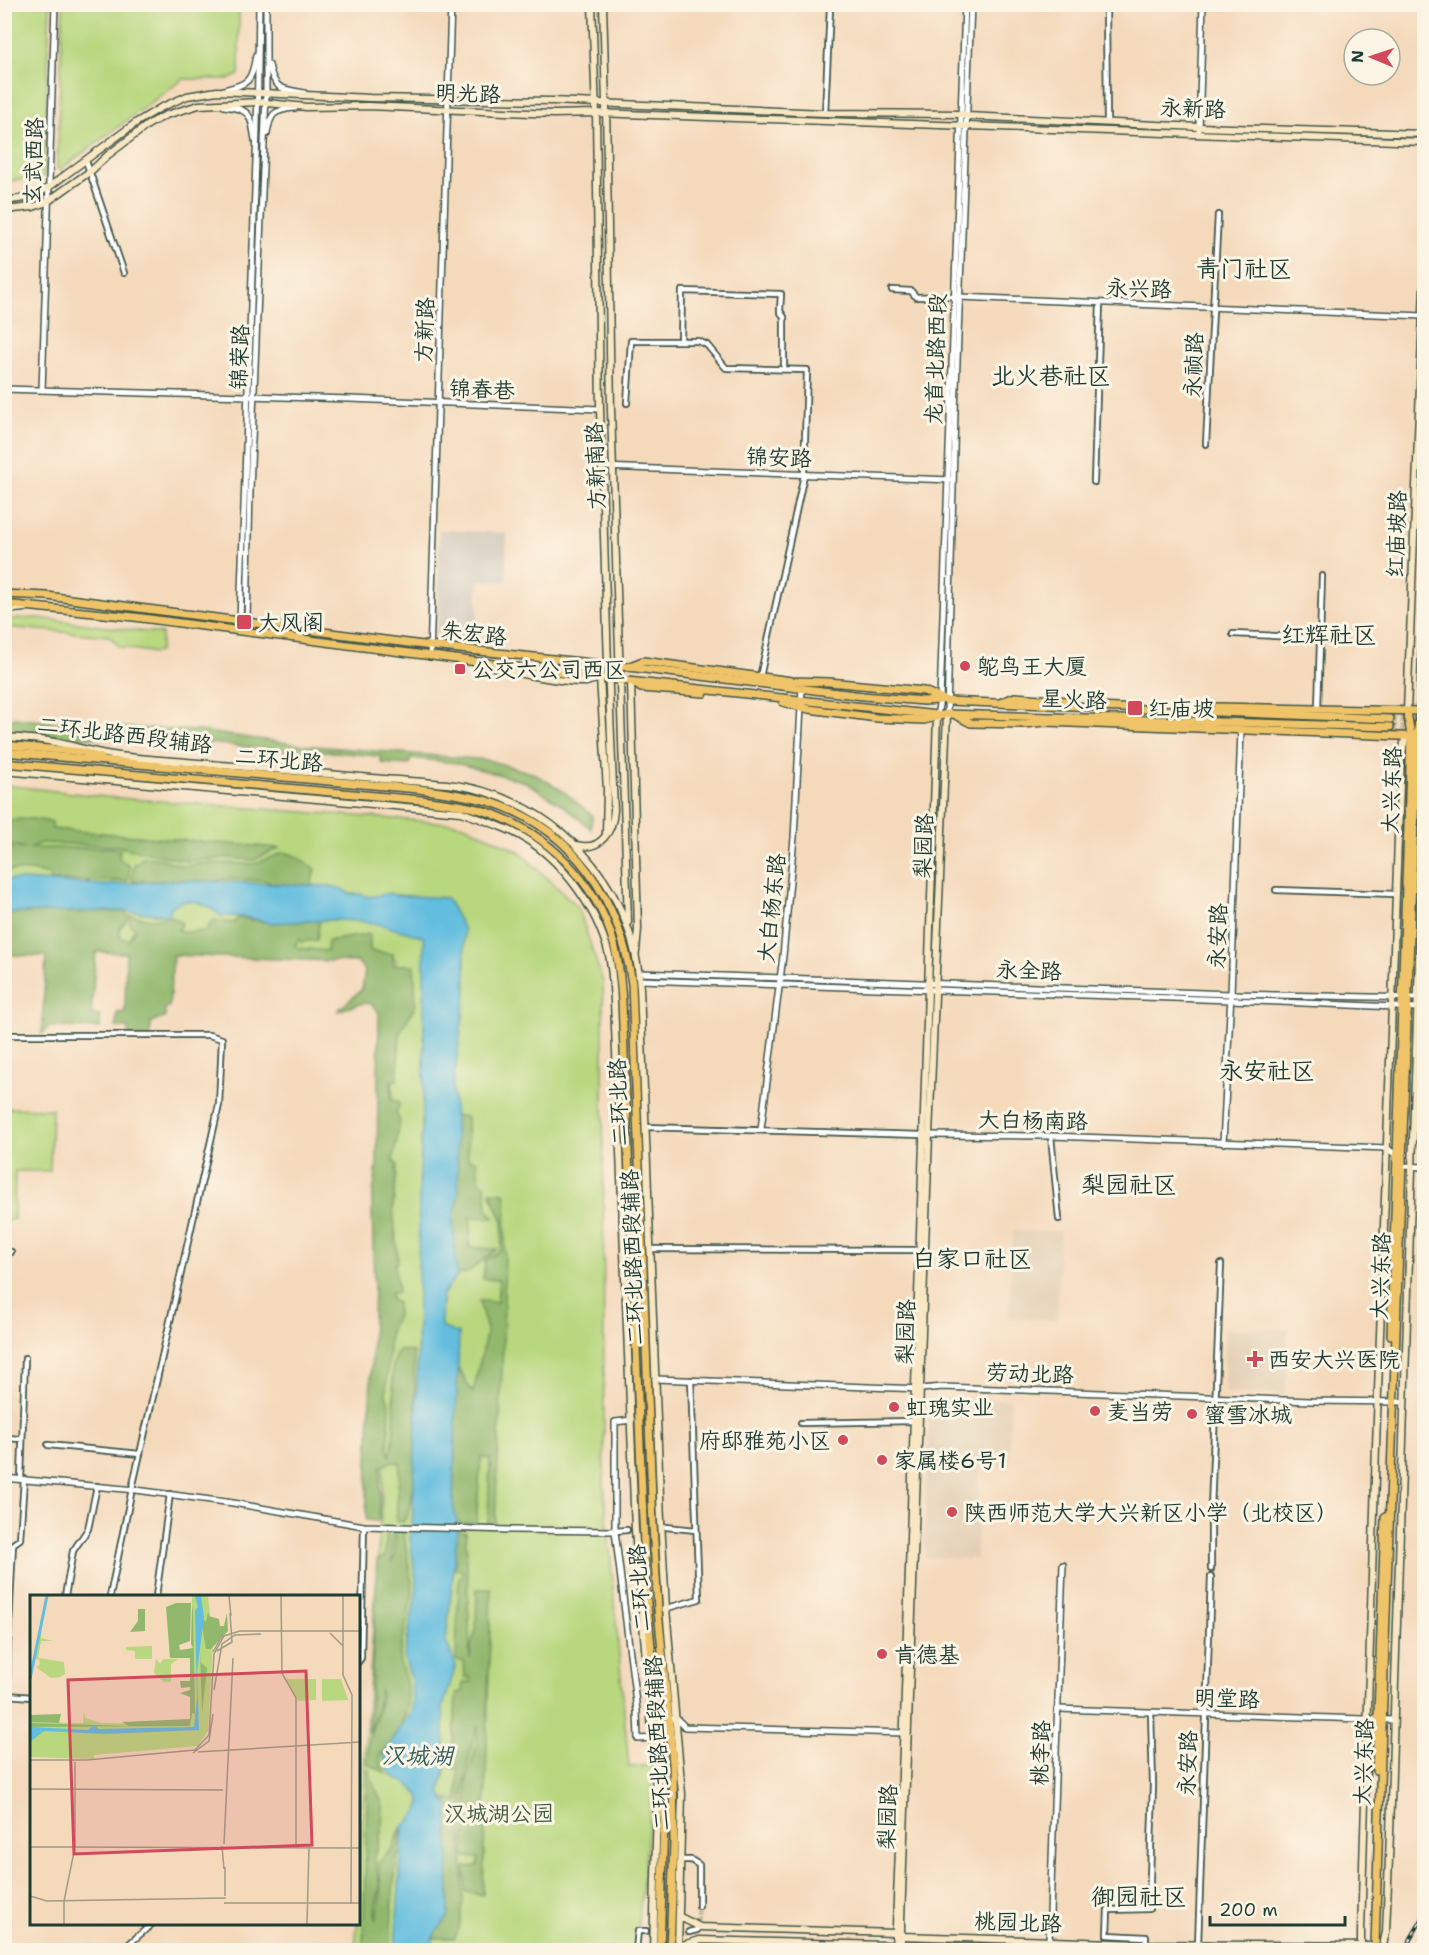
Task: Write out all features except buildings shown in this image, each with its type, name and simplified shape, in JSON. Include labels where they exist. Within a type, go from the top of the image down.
[{"type":"main road","name":"方新南路","points":[[592,4],[596,113],[600,409],[614,810],[610,831],[600,842]]},
{"type":"main road","name":"方新南路","points":[[603,4],[613,467],[628,926]]},
{"type":"main road","name":"明光路","points":[[4,201],[33,196],[48,188],[137,122],[160,108],[187,96],[217,91],[825,113],[964,115]]},
{"type":"main road","name":"明光路","points":[[4,210],[33,207],[47,202],[157,119],[199,105],[261,102],[306,107],[368,106],[554,114],[596,113],[963,125]]},
{"type":"main road","name":"永新路","points":[[964,115],[1199,127],[1425,134]]},
{"type":"main road","name":"永新路","points":[[963,125],[1425,142]]},
{"type":"main road","name":"红庙坡路","points":[[1407,711],[1425,287]]},
{"type":"main road","name":"红庙坡路","points":[[1422,711],[1425,591]]},
{"type":"main road","name":"朱宏路","points":[[4,592],[431,646],[924,701],[943,700]]},
{"type":"main road","name":"朱宏路","points":[[4,604],[134,617],[430,657],[801,703],[937,715]]},
{"type":"main road","name":"朱宏路","points":[[4,610],[31,607]]},
{"type":"main road","points":[[629,667],[643,661],[792,681],[924,690],[943,700]]},
{"type":"main road","points":[[573,844],[584,847],[600,842],[606,834],[600,678]]},
{"type":"main road","points":[[631,681],[638,936],[636,958]]},
{"type":"main road","points":[[784,686],[808,682]]},
{"type":"main road","points":[[999,703],[1015,697],[1060,701],[1228,707],[1422,711]]},
{"type":"main road","name":"星火路","points":[[943,700],[1390,719]]},
{"type":"main road","points":[[1206,711],[1228,707]]},
{"type":"main road","name":"大兴东路","points":[[1407,711],[1418,737]]},
{"type":"main road","name":"大兴东路","points":[[1373,1948],[1402,1166],[1405,998],[1418,737],[1422,711]]},
{"type":"main road","points":[[950,714],[971,723],[1100,721]]},
{"type":"main road","name":"梨园路","points":[[932,987],[950,714]]},
{"type":"main road","name":"星火路","points":[[937,715],[1056,716],[1100,721],[1157,723],[1223,721],[1390,728]]},
{"type":"main road","name":"梨园路","points":[[898,1948],[932,987],[937,715]]},
{"type":"main road","points":[[1031,723],[1056,716]]},
{"type":"main road","points":[[1206,727],[1223,721]]},
{"type":"main road","points":[[1157,723],[1241,730],[1418,737]]},
{"type":"main road","name":"二环北路西段辅路","points":[[4,737],[63,744],[108,758],[421,782],[470,788],[498,796],[544,820],[573,844],[593,865],[612,891],[628,926],[640,981],[666,1608],[673,1719],[682,1794],[679,1948]]},
{"type":"main road","points":[[1373,1948],[1368,1719],[1401,756],[1405,739],[1418,737]]},
{"type":"main road","points":[[63,744],[108,758]]},
{"type":"main road","points":[[4,745],[83,752]]},
{"type":"main road","name":"二环北路","points":[[4,752],[108,758],[451,793],[489,802],[522,816],[557,840],[581,862],[602,891],[615,916],[628,956],[632,984],[658,1610],[673,1719],[674,1841],[670,1950]]},
{"type":"main road","name":"二环北路","points":[[4,763],[421,800],[464,806],[508,821],[551,848],[579,875],[606,920],[618,957],[621,994],[646,1593],[662,1766],[664,1821],[660,1950]]},
{"type":"main road","name":"二环北路西段辅路","points":[[4,771],[461,813],[506,828],[532,844],[562,869],[592,910],[609,957],[614,1001],[635,1530],[657,1807],[653,1950]]},
{"type":"main road","points":[[1373,1948],[1386,1932],[1425,807]]},
{"type":"main road","name":"大兴东路","points":[[1392,1402],[1397,1156],[1405,1008]]},
{"type":"main road","name":"梨园路","points":[[906,1733],[914,1421],[918,1388],[920,1250],[926,1135]]},
{"type":"main road","name":"桃园北路","points":[[680,1917],[699,1927],[898,1934],[1145,1947],[1392,1950]]},
{"type":"main road","name":"桃园北路","points":[[679,1948],[700,1940],[898,1948],[1069,1950]]},
{"type":"street","name":"玄武西路","points":[[42,390],[55,4]]},
{"type":"street","points":[[217,91],[241,86],[249,81],[254,69],[259,36],[259,4]]},
{"type":"street","name":"锦荣路","points":[[261,102],[266,94],[266,4]]},
{"type":"street","name":"方新路","points":[[430,657],[451,4]]},
{"type":"street","name":"龙首北路西段","points":[[964,115],[965,4]]},
{"type":"street","name":"龙首北路西段","points":[[937,715],[943,700],[963,125],[971,4]]},
{"type":"street","points":[[1106,4],[1107,122]]},
{"type":"street","points":[[1199,135],[1203,4]]},
{"type":"street","points":[[825,113],[830,8]]},
{"type":"street","name":"锦荣路","points":[[244,621],[260,155],[259,36]]},
{"type":"street","points":[[266,52],[271,75],[276,84],[281,88],[309,94]]},
{"type":"street","points":[[211,104],[241,108],[248,114],[260,155]]},
{"type":"street","points":[[260,155],[273,115],[281,109],[306,107]]},
{"type":"street","points":[[86,161],[124,273]]},
{"type":"street","name":"永祯路","points":[[1206,444],[1218,215]]},
{"type":"street","name":"永兴路","points":[[892,290],[911,291],[916,297],[1424,316]]},
{"type":"street","points":[[681,340],[682,291],[781,294],[780,311],[784,317],[784,369]]},
{"type":"street","points":[[1094,482],[1100,303]]},
{"type":"street","points":[[627,403],[631,341],[698,341],[707,345],[726,368],[807,370],[804,475],[760,677]]},
{"type":"street","points":[[4,389],[251,396]]},
{"type":"street","name":"锦春巷","points":[[251,396],[600,409]]},
{"type":"street","name":"锦安路","points":[[602,467],[951,480]]},
{"type":"street","points":[[1318,708],[1323,576]]},
{"type":"street","points":[[1233,634],[1320,638]]},
{"type":"street","name":"大白杨东路","points":[[761,1130],[780,981],[794,838],[802,688]]},
{"type":"street","name":"龙首北路西段","points":[[943,700],[950,714]]},
{"type":"street","name":"永安路","points":[[1223,1143],[1241,730]]},
{"type":"street","points":[[1276,890],[1396,894]]},
{"type":"street","name":"永全路","points":[[639,973],[780,981],[1231,997],[1418,998]]},
{"type":"street","name":"永全路","points":[[640,981],[780,981]]},
{"type":"street","name":"永全路","points":[[1231,997],[1418,1008]]},
{"type":"street","points":[[4,1035],[209,1035],[222,1039],[219,1105],[132,1489],[111,1595]]},
{"type":"street","name":"大白杨南路","points":[[645,1127],[1051,1136],[1387,1148]]},
{"type":"street","points":[[1051,1136],[1059,1219]]},
{"type":"street","points":[[1387,1148],[1397,1156],[1402,1166],[1425,1167]]},
{"type":"street","points":[[650,1249],[920,1250]]},
{"type":"street","points":[[4,1252],[11,1252]]},
{"type":"street","points":[[1210,1569],[1221,1264]]},
{"type":"street","points":[[4,1720],[6,1644],[13,1544],[20,1539],[25,1358]]},
{"type":"street","name":"劳动北路","points":[[655,1379],[1311,1401],[1404,1402]]},
{"type":"street","points":[[658,1610],[699,1599],[691,1380]]},
{"type":"street","points":[[632,1420],[615,1422],[615,1531],[637,1711],[638,1739],[652,1738]]},
{"type":"street","points":[[801,1423],[914,1421]]},
{"type":"street","points":[[4,1438],[22,1439]]},
{"type":"street","points":[[48,1445],[140,1454]]},
{"type":"street","points":[[4,1478],[170,1494],[364,1526],[627,1530]]},
{"type":"street","points":[[66,1595],[73,1551],[88,1529],[97,1486]]},
{"type":"street","points":[[156,1595],[170,1494]]},
{"type":"street","points":[[360,1659],[364,1526]]},
{"type":"street","points":[[666,1527],[696,1530]]},
{"type":"street","name":"桃李路","points":[[1049,1941],[1063,1565]]},
{"type":"street","name":"永安路","points":[[1198,1947],[1210,1578]]},
{"type":"street","points":[[6,1695],[30,1697]]},
{"type":"street","name":"明堂路","points":[[1058,1709],[1394,1720]]},
{"type":"street","points":[[1145,1947],[1146,1937],[1107,1935],[1108,1910],[1149,1909],[1153,1785],[1151,1712]]},
{"type":"street","points":[[673,1719],[685,1727],[906,1733]]},
{"type":"street","points":[[681,1860],[691,1860],[699,1865],[699,1906]]},
{"type":"street","points":[[122,1950],[150,1925]]},
{"type":"street","points":[[636,1950],[638,1931],[646,1931]]},
{"type":"shaded area","points":[[439,530],[507,533],[506,582],[479,580],[476,639],[440,636],[437,633]]},
{"type":"shaded area","points":[[1013,1231],[1060,1231],[1057,1320],[1009,1318]]},
{"type":"shaded area","name":"西安大兴医院","points":[[1225,1329],[1288,1329],[1285,1394],[1226,1393],[1224,1389]]},
{"type":"shaded area","name":"陕西师范大学大兴新区小学（北校区）","points":[[940,1398],[1011,1400],[1009,1467],[979,1467],[976,1559],[924,1557],[930,1409]]},
{"type":"green space","points":[[5,4],[50,5],[44,177],[4,181]]},
{"type":"green space","points":[[63,5],[239,5],[239,75],[229,79],[183,79],[61,169],[57,169]]},
{"type":"green space","points":[[39,618],[162,634],[160,651],[155,653],[120,647],[109,636],[5,627],[5,619]]},
{"type":"green space","points":[[4,717],[90,726],[198,731],[302,745],[488,760],[535,774],[563,791],[592,815],[591,829],[564,806],[526,782],[456,763],[411,758],[409,765],[381,763],[381,757],[378,756],[313,750],[300,752],[176,740],[65,737],[5,731]]},
{"type":"green space","name":"汉城湖公园","points":[[5,785],[106,797],[462,824],[518,851],[578,907],[603,982],[604,1485],[629,1767],[655,1765],[636,1950],[355,1950],[357,1925],[360,1925],[360,1860],[365,1748],[383,1482],[396,959],[378,954],[5,949]]},
{"type":"green space","points":[[31,819],[52,822],[52,829],[279,848],[254,860],[227,858],[187,861],[115,846],[40,843],[30,848],[112,848],[120,850],[119,858],[130,867],[128,881],[50,881],[50,875],[39,872],[5,872],[5,849],[26,848],[5,846],[5,820]]},
{"type":"green space","points":[[284,852],[296,856],[315,869],[311,887],[274,884],[263,880],[223,879],[203,885],[190,881],[132,881],[134,865],[144,857],[161,859],[183,866],[209,863],[254,864]]},
{"type":"green space","points":[[60,910],[126,912],[128,919],[120,928],[120,937],[128,940],[135,929],[130,924],[130,915],[151,919],[171,916],[182,923],[178,930],[183,932],[205,931],[214,920],[234,923],[238,918],[266,922],[320,919],[317,940],[301,942],[299,939],[295,945],[298,948],[327,951],[328,941],[370,934],[370,951],[393,954],[393,965],[414,965],[416,1005],[400,1031],[397,1080],[391,1081],[391,1100],[400,1102],[396,1113],[400,1121],[393,1161],[397,1164],[393,1207],[398,1260],[395,1265],[398,1292],[391,1293],[391,1300],[397,1303],[397,1315],[390,1332],[386,1394],[390,1407],[388,1449],[390,1457],[394,1419],[393,1367],[399,1350],[413,1352],[416,1414],[413,1491],[409,1510],[403,1522],[396,1521],[400,1463],[392,1461],[381,1467],[379,1521],[366,1520],[374,1288],[372,1200],[377,1167],[379,1013],[372,1004],[363,1003],[337,1011],[362,989],[365,971],[358,962],[173,955],[169,1007],[165,1008],[165,1018],[151,1022],[150,1037],[129,1037],[128,1028],[116,1027],[117,1013],[125,1012],[126,953],[96,952],[91,1014],[100,1016],[100,1028],[49,1027],[42,1034],[46,956],[5,955],[5,914]]},
{"type":"green space","points":[[5,1108],[52,1109],[50,1171],[15,1171],[14,1219],[8,1220],[5,1225]]},
{"type":"green space","points":[[452,1115],[467,1117],[468,1159],[477,1161],[479,1181],[485,1185],[487,1209],[494,1218],[471,1217],[469,1247],[497,1249],[468,1272],[451,1276]]},
{"type":"green space","points":[[490,1192],[505,1193],[506,1197],[503,1345],[495,1523],[488,1524],[490,1459],[481,1457],[476,1523],[455,1523],[450,1497],[453,1360],[473,1393],[487,1330],[479,1301],[497,1302],[499,1280],[483,1279],[485,1261],[501,1250],[503,1221]]},
{"type":"green space","points":[[387,1528],[393,1528],[392,1562],[395,1557],[396,1528],[403,1529],[413,1590],[399,1659],[407,1685],[407,1708],[397,1737],[380,1755],[381,1765],[388,1774],[368,1764],[369,1738],[377,1712],[380,1695],[380,1689],[377,1710],[369,1734],[377,1560],[385,1557]]},
{"type":"green space","points":[[455,1531],[466,1532],[470,1659],[476,1630],[477,1589],[491,1589],[483,1895],[466,1892],[465,1867],[478,1866],[479,1858],[464,1857],[467,1779],[477,1743],[478,1724],[467,1767],[463,1797],[462,1915],[455,1938],[430,1938],[445,1905],[449,1833],[442,1800],[458,1800],[458,1769],[452,1768],[456,1698],[457,1693],[462,1692],[463,1683],[471,1683],[470,1677],[465,1679],[464,1662],[456,1660],[459,1577],[463,1576],[463,1571],[455,1569]]},
{"type":"green space","points":[[368,1769],[383,1806],[382,1828],[375,1858],[380,1888],[375,1909],[376,1920],[381,1893],[379,1862],[392,1849],[402,1826],[393,1889],[390,1950],[363,1950]]},
{"type":"water","name":"汉城湖","points":[[5,879],[106,885],[178,880],[331,886],[350,894],[370,897],[389,893],[447,898],[464,930],[466,993],[453,1088],[459,1193],[453,1220],[457,1275],[442,1296],[441,1327],[459,1334],[453,1504],[458,1528],[446,1642],[456,1665],[443,1707],[446,1766],[440,1792],[448,1806],[449,1916],[433,1936],[432,1950],[395,1950],[403,1826],[418,1811],[420,1804],[416,1791],[392,1776],[383,1755],[412,1710],[412,1683],[404,1657],[417,1588],[410,1540],[417,1391],[419,1194],[424,1076],[424,937],[358,921],[270,923],[245,917],[221,916],[207,906],[185,901],[176,904],[169,910],[168,915],[125,911],[5,913]]},
{"type":"tunnel","points":[[1390,719],[1424,721]]},
{"type":"tunnel","points":[[1390,727],[1424,729]]},
{"type":"tunnel","points":[[627,1530],[664,1528]]},
{"type":"tunnel","points":[[697,1928],[699,1906]]},
{"type":"tunnel","points":[[646,1931],[689,1932]]},
{"type":"tunnel","points":[[696,1950],[697,1935]]},
{"type":"railway","points":[[1404,1950],[1424,1916]]},
{"type":"place","name":"大风阁","points":[[244,622]]},
{"type":"place","name":"鸵鸟王大厦","points":[[965,666]]},
{"type":"place","name":"公交六公司西区","points":[[460,669]]},
{"type":"place","name":"红庙坡","points":[[1135,708]]},
{"type":"place","name":"西安大兴医院","points":[[1255,1359]]},
{"type":"place","name":"虹瑰实业","points":[[894,1407]]},
{"type":"place","name":"麦当劳","points":[[1095,1411]]},
{"type":"place","name":"蜜雪冰城","points":[[1192,1414]]},
{"type":"place","name":"府邸雅苑小区","points":[[843,1440]]},
{"type":"place","name":"家属楼6号1","points":[[882,1460]]},
{"type":"place","name":"陕西师范大学大兴新区小学（北校区）","points":[[952,1512]]},
{"type":"place","name":"肯德基","points":[[882,1654]]},
{"type":"district","name":"青门社区","points":[[1244,269]]},
{"type":"district","name":"北火巷社区","points":[[1051,376]]},
{"type":"district","name":"红辉社区","points":[[1329,635]]},
{"type":"district","name":"永安社区","points":[[1267,1071]]},
{"type":"district","name":"梨园社区","points":[[1129,1185]]},
{"type":"district","name":"白家口社区","points":[[972,1259]]},
{"type":"district","name":"御园社区","points":[[1139,1897]]}]
